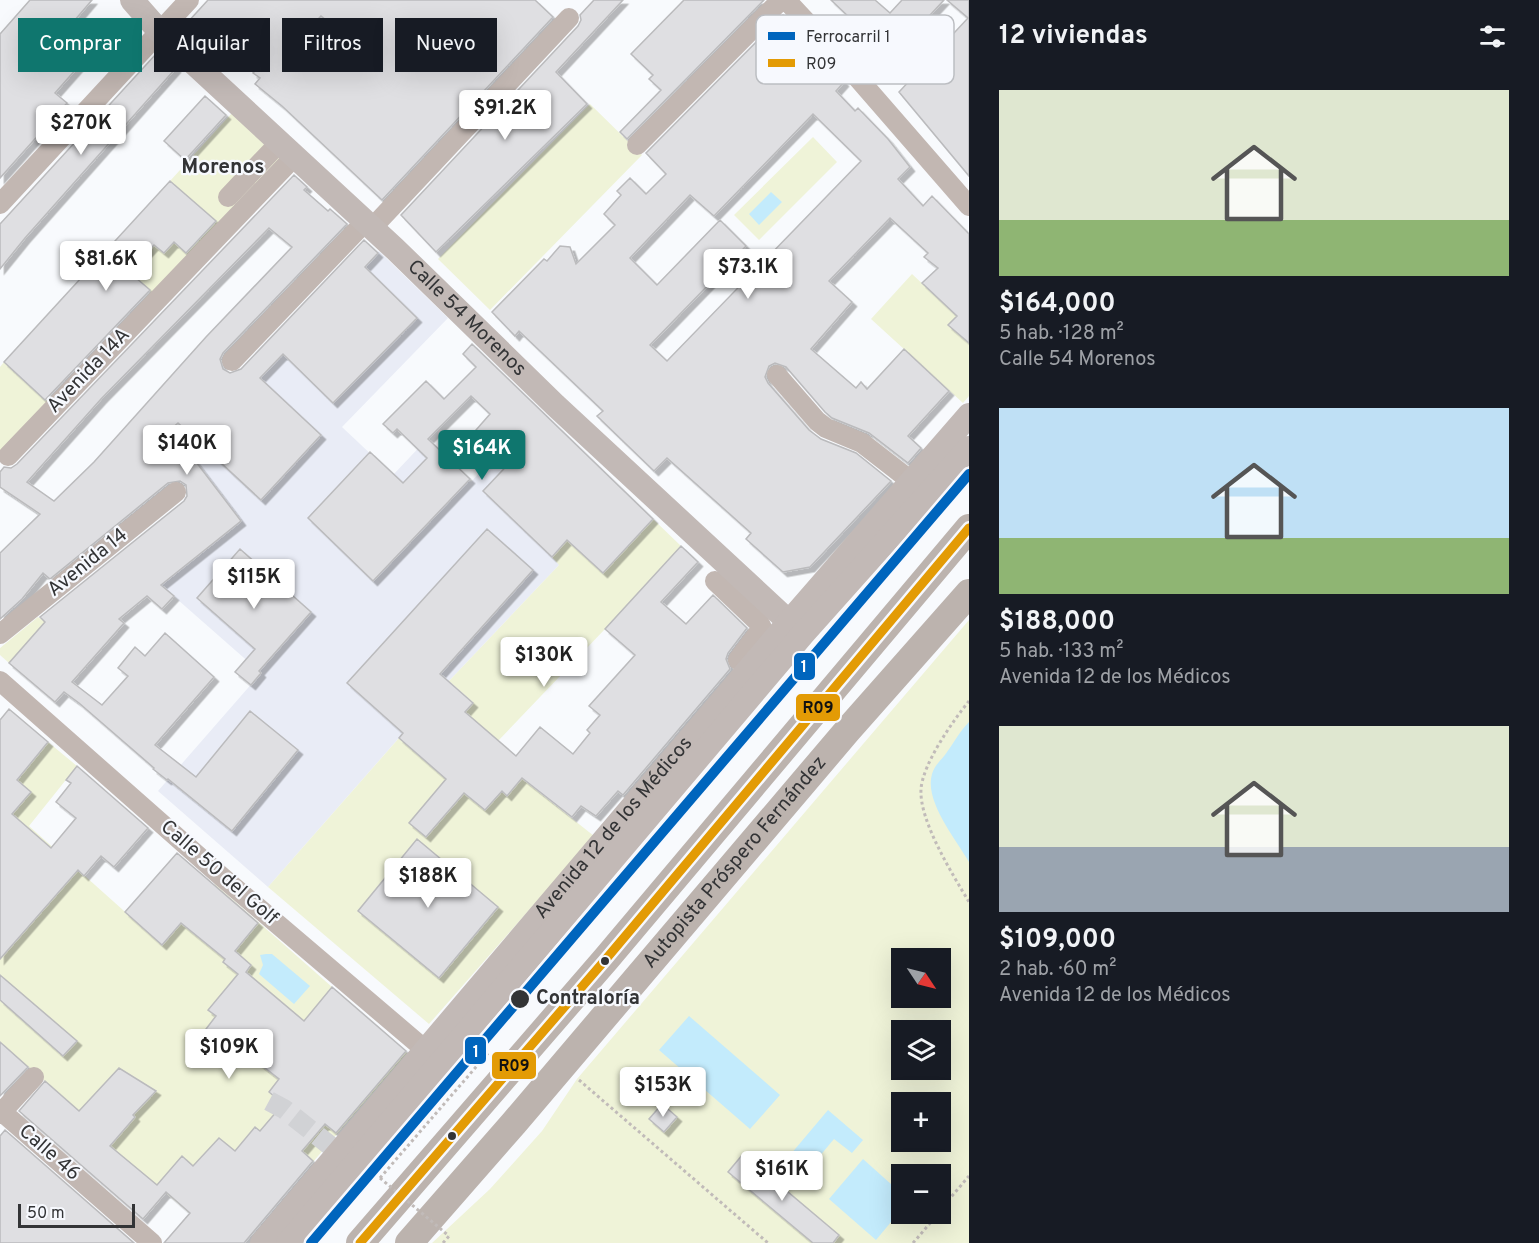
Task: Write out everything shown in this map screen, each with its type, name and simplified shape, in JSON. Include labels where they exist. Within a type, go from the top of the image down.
[{"type":"highway","name":"Autopista Próspero Fernández","points":[[360,1243],[606,959],[969,528]]},
{"type":"highway","name":"Autopista Próspero Fernández","points":[[409,1243],[839,740],[969,593]]},
{"type":"highway","points":[[523,1112],[502,1116],[498,1113],[495,1104],[524,1065],[535,1040]]},
{"type":"main road","name":"Calle 54 Morenos","points":[[132,0],[154,25]]},
{"type":"main road","name":"Calle 54 Morenos","points":[[203,72],[369,225],[555,405],[796,628]]},
{"type":"main road","name":"Avenida 12 de los Médicos","points":[[262,1243],[333,1154],[433,1057],[458,1042],[796,628],[911,481],[969,415]]},
{"type":"main road","name":"Avenida 12 de los Médicos","points":[[288,1243],[433,1057],[796,628],[969,448]]},
{"type":"street","points":[[173,18],[189,0]]},
{"type":"street","points":[[766,15],[781,0]]},
{"type":"street","points":[[786,0],[800,15]]},
{"type":"street","points":[[232,361],[369,225],[569,18]]},
{"type":"street","points":[[637,145],[756,25]]},
{"type":"street","points":[[0,204],[154,38]]},
{"type":"street","points":[[862,84],[969,206]]},
{"type":"street","points":[[228,197],[287,149]]},
{"type":"street","name":"Avenida 14A","points":[[8,456],[287,149]]},
{"type":"street","points":[[777,375],[817,421],[826,428],[862,443],[911,481]]},
{"type":"street","name":"Avenida 14","points":[[0,634],[176,492]]},
{"type":"street","points":[[715,581],[762,628],[738,660]]},
{"type":"street","name":"Calle 50 del Golf","points":[[0,681],[222,877],[433,1057]]},
{"type":"street","points":[[1,1112],[34,1077]]},
{"type":"street","name":"Calle 46","points":[[1,1112],[152,1243]]},
{"type":"path","points":[[969,701],[953,721],[928,763],[921,789],[927,823],[951,873],[969,902]]},
{"type":"path","points":[[442,1243],[448,1236],[380,1178],[489,1052],[458,1042]]},
{"type":"path","points":[[573,1075],[768,1243]]},
{"type":"path","points":[[951,1198],[969,1176]]},
{"type":"path","points":[[913,1243],[929,1224]]},
{"type":"shaded area","points":[[379,251],[448,318],[342,427],[393,475],[427,439],[471,482],[538,408],[550,420],[483,491],[560,564],[449,681],[268,887],[158,791],[261,673],[161,585],[204,550],[189,453]]},
{"type":"green space","points":[[590,104],[642,155],[490,310],[438,259]]},
{"type":"green space","points":[[232,113],[282,161],[52,401],[151,292],[129,272],[154,245],[174,242],[187,253],[216,222],[170,181]]},
{"type":"green space","points":[[813,137],[837,162],[759,240],[734,215]]},
{"type":"green space","points":[[912,274],[957,316],[949,325],[969,343],[969,396],[963,403],[871,319]]},
{"type":"green space","points":[[4,362],[50,403],[0,455],[0,367]]},
{"type":"green space","points":[[653,519],[681,546],[498,741],[465,712],[473,702],[449,681],[559,565],[552,557],[567,540],[603,573]]},
{"type":"green space","points":[[38,617],[45,622],[9,663],[0,655],[0,648]]},
{"type":"green space","points":[[969,620],[969,1243],[432,1243],[490,1189],[542,1131],[577,1079]]},
{"type":"green space","points":[[399,738],[464,793],[502,791],[507,795],[512,790],[516,774],[594,836],[429,1024],[268,887]]},
{"type":"green space","points":[[48,742],[77,766],[29,826],[161,944],[215,884],[407,1053],[306,1170],[256,1128],[235,1151],[219,1138],[194,1166],[225,1243],[85,1125],[89,1120],[0,1042],[0,801],[13,813],[31,792],[17,780]]},
{"type":"water","points":[[771,192],[782,202],[759,225],[749,214]]},
{"type":"water","points":[[969,722],[969,862],[937,808],[931,785],[935,767]]},
{"type":"water","points":[[272,954],[310,986],[294,1004],[259,974],[263,965],[260,955]]},
{"type":"water","points":[[689,1016],[780,1095],[750,1129],[659,1050]]},
{"type":"water","points":[[828,1110],[863,1140],[852,1153],[834,1139],[803,1176],[785,1161]]},
{"type":"water","points":[[863,1159],[891,1184],[891,1222],[876,1240],[829,1199]]},
{"type":"building","points":[[30,0],[92,0],[77,18],[18,18],[18,72],[74,72],[55,93],[67,103],[0,178],[0,34]]},
{"type":"building","points":[[208,0],[535,0],[553,17],[382,200],[282,106],[255,84],[260,78],[253,73],[270,72],[270,18],[192,18]]},
{"type":"building","points":[[594,0],[623,0],[556,72],[587,104],[436,252],[401,215],[578,26],[581,20],[580,15]]},
{"type":"building","points":[[684,0],[764,0],[627,139],[620,132],[661,90],[649,79],[653,75],[631,54]]},
{"type":"building","points":[[831,0],[875,0],[890,13],[902,0],[944,0],[930,15],[847,15]]},
{"type":"building","points":[[947,0],[969,0],[969,176],[899,92],[906,84],[954,84],[954,33],[968,18]]},
{"type":"building","points":[[756,42],[756,84],[842,84],[836,91],[855,111],[858,108],[888,139],[910,167],[898,179],[923,206],[932,196],[969,234],[969,343],[948,325],[957,316],[922,283],[938,268],[924,257],[928,253],[890,218],[829,281],[852,302],[811,349],[856,388],[861,382],[867,389],[904,349],[949,391],[908,436],[921,448],[908,463],[869,433],[832,418],[786,367],[775,363],[769,366],[765,377],[768,383],[809,430],[821,439],[856,453],[891,481],[810,567],[783,572],[746,539],[751,533],[667,458],[654,471],[597,416],[603,411],[519,331],[515,336],[492,312],[544,259],[547,261],[560,246],[570,247],[576,264],[615,225],[604,214],[621,195],[617,191],[630,178],[646,194],[666,174],[646,153]],"holes":[[[813,114],[861,161],[667,361],[650,345],[746,246],[720,220],[657,285],[630,258],[690,195],[714,216]]]},
{"type":"building","points":[[154,56],[154,72],[172,72],[0,269],[0,224],[139,72],[142,72]]},
{"type":"building","points":[[205,96],[226,115],[185,160],[164,141]]},
{"type":"building","points":[[294,175],[307,187],[304,190],[347,224],[223,353],[220,359],[223,369],[230,373],[241,369],[364,240],[378,253],[365,267],[417,318],[333,403],[283,354],[260,378],[321,435],[261,500],[178,423],[171,429],[241,521],[161,585],[174,596],[162,609],[147,596],[119,619],[124,623],[72,682],[102,705],[128,676],[118,668],[135,647],[145,656],[165,633],[214,677],[155,745],[196,777],[250,711],[298,750],[232,831],[153,769],[79,703],[64,692],[55,702],[9,663],[45,622],[40,617],[184,501],[187,496],[186,485],[180,481],[168,483],[50,579],[43,573],[22,599],[0,619],[0,553],[40,514],[0,487],[0,472],[4,467],[11,468]],"holes":[[[269,228],[292,247],[206,337],[94,462],[54,501],[27,482],[101,399]]]},
{"type":"building","points":[[170,181],[216,221],[186,253],[174,242],[164,253],[154,245],[129,272],[150,290],[45,400],[4,362]]},
{"type":"building","points":[[472,344],[653,519],[603,573],[567,540],[552,557],[483,491],[517,455],[492,433],[480,448],[469,438],[490,414],[471,396],[428,439],[470,479],[373,581],[308,518],[370,452],[403,483],[427,458],[397,429],[393,433],[383,424],[426,381],[444,399],[476,367],[463,354]]},
{"type":"building","points":[[487,529],[533,570],[440,674],[473,703],[465,712],[516,756],[540,727],[573,754],[590,733],[587,730],[600,715],[589,706],[635,655],[605,629],[681,546],[698,562],[661,602],[686,624],[713,595],[747,628],[728,653],[726,659],[730,669],[623,795],[618,791],[596,816],[581,806],[572,817],[522,778],[507,796],[502,791],[485,810],[464,793],[426,837],[409,823],[446,779],[399,738],[403,733],[347,683]]},
{"type":"building","points":[[240,549],[311,612],[259,671],[261,673],[251,685],[235,672],[255,649],[197,598]]},
{"type":"building","points":[[9,709],[48,742],[17,780],[31,792],[12,814],[51,848],[76,818],[56,802],[71,783],[66,780],[77,766],[148,828],[114,867],[101,856],[84,876],[78,870],[0,959],[0,720]]},
{"type":"building","points":[[417,839],[498,907],[439,978],[358,911]]},
{"type":"building","points":[[177,853],[258,923],[235,951],[251,965],[246,972],[304,1021],[332,987],[406,1051],[336,1133],[325,1124],[302,1151],[313,1161],[244,1243],[164,1243],[190,1213],[166,1192],[143,1219],[19,1111],[45,1081],[79,1111],[119,1068],[156,1091],[133,1115],[135,1117],[110,1146],[157,1185],[182,1156],[193,1166],[219,1138],[235,1151],[255,1127],[260,1131],[283,1104],[269,1092],[279,1079],[224,1036],[217,1045],[203,1033],[216,1016],[208,1010],[238,974],[223,962],[225,959],[181,923],[162,945],[125,912]]},
{"type":"building","points":[[0,975],[77,1041],[63,1056],[0,1000]]},
{"type":"building","points":[[0,1042],[28,1067],[0,1096]]},
{"type":"building","points":[[662,1104],[677,1117],[664,1132],[649,1119]]},
{"type":"building","points":[[5,1130],[134,1243],[0,1243],[0,1136]]},
{"type":"building","points":[[743,1154],[839,1235],[833,1243],[813,1243],[728,1172]]},
{"type":"tunnel","points":[[269,1101],[284,1109],[333,1148]]},
{"type":"rail line","name":"1","points":[[311,1243],[969,474]]},
{"type":"transit line","name":"R09","points":[[360,1243],[606,959],[969,528]]},
{"type":"place","name":"Contraloría","points":[[520,999]]},
{"type":"district","name":"Morenos","points":[[223,167]]}]
